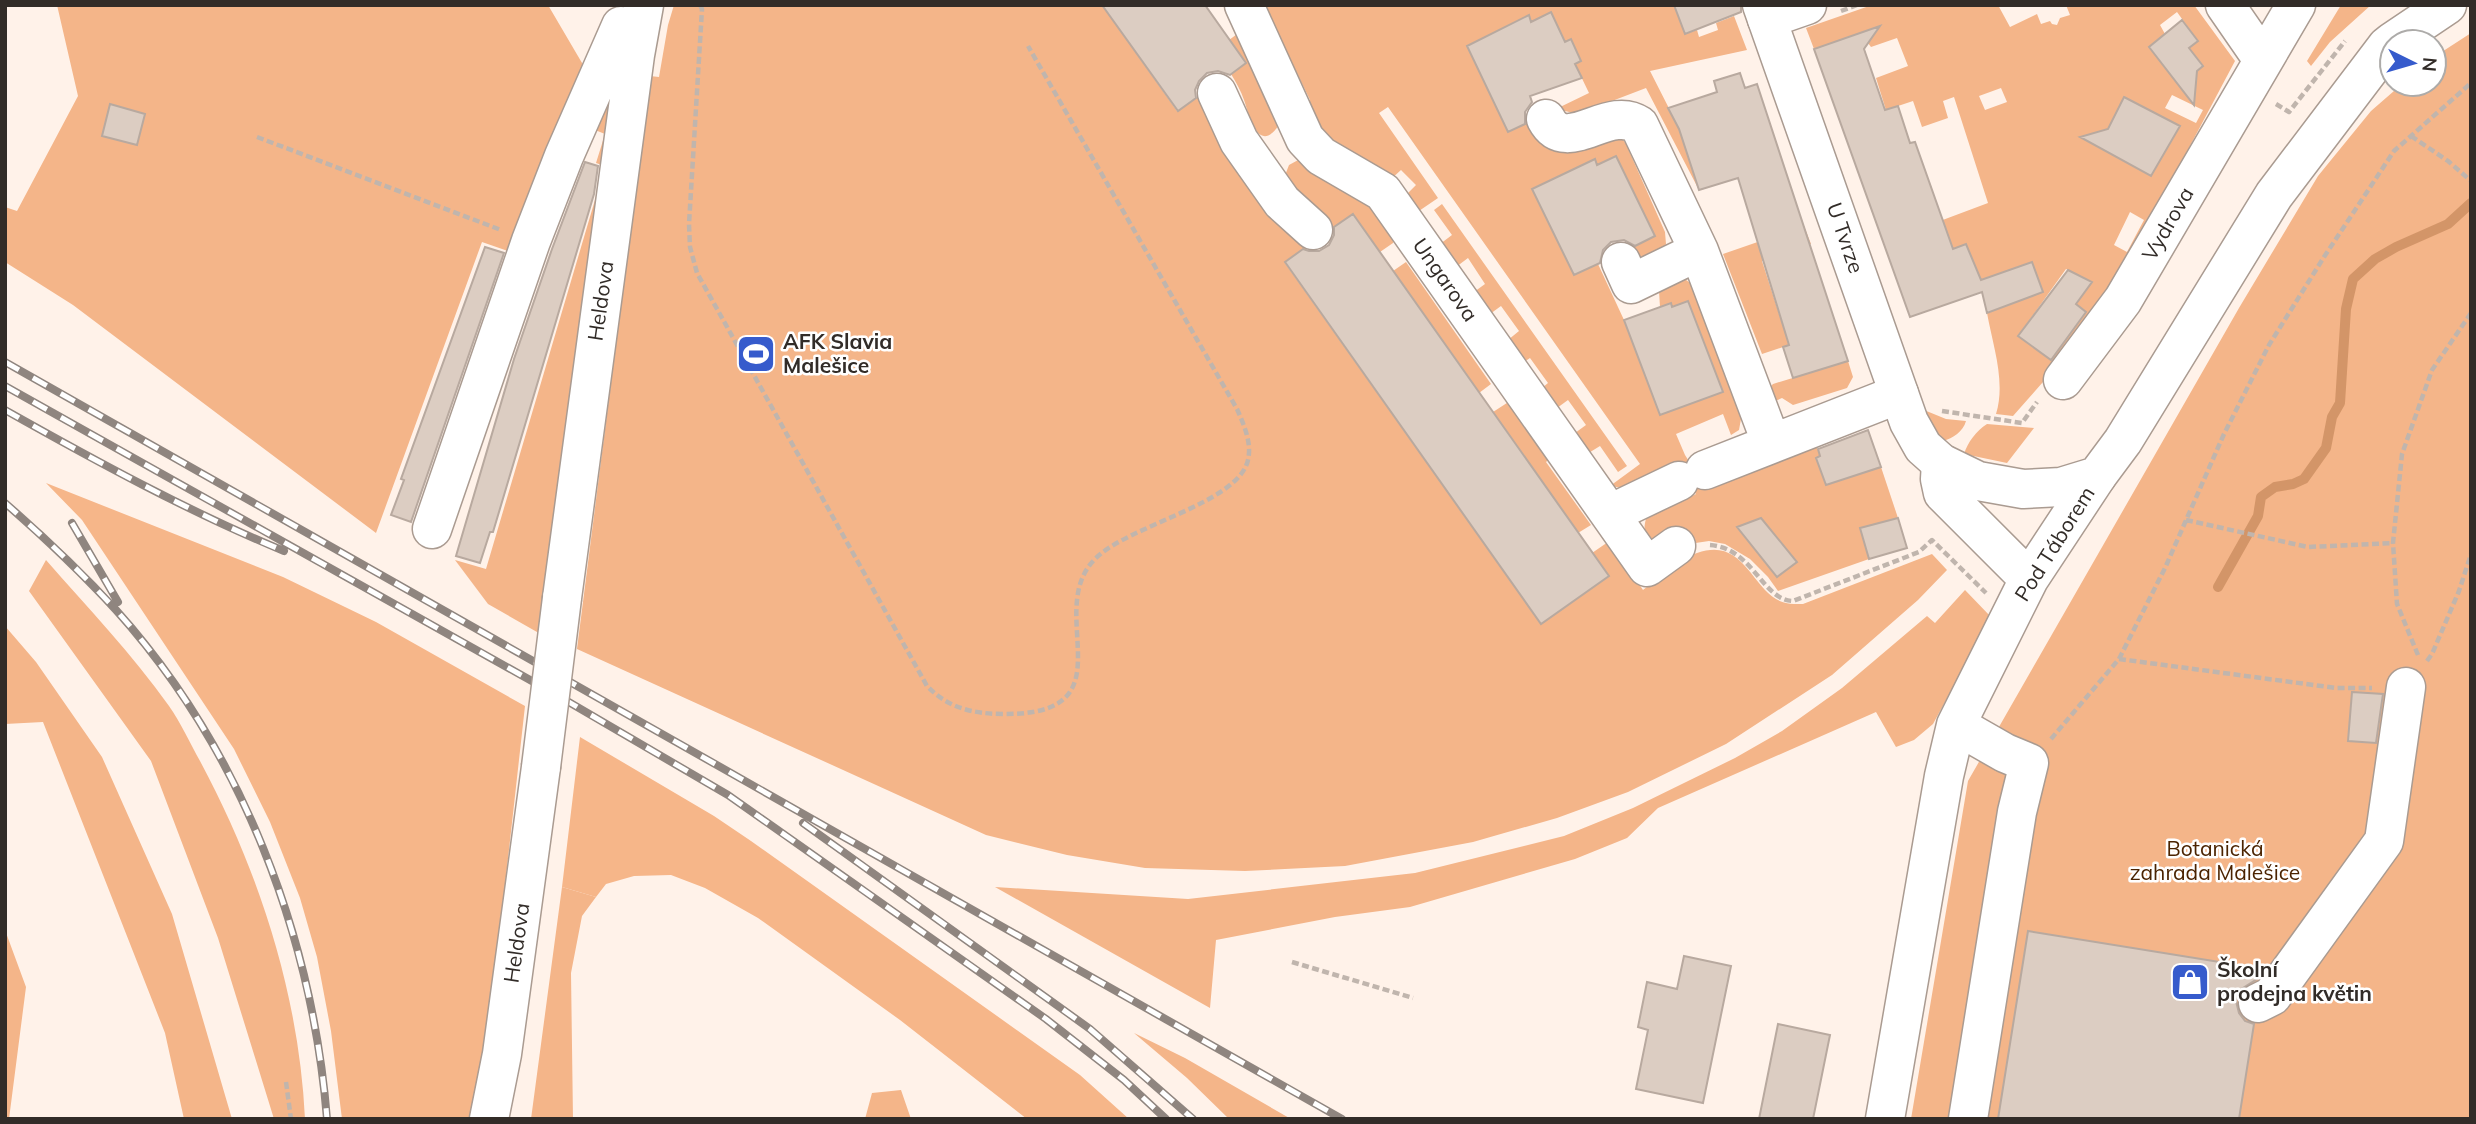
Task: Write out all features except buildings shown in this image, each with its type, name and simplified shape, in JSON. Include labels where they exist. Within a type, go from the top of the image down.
[{"type":"street","name":"Ungarova","points":[[1244,5],[1305,139],[1321,156],[1383,192],[1610,514],[1675,553]]},
{"type":"street","points":[[1765,12],[1807,5]]},
{"type":"street","points":[[2225,5],[2263,61]]},
{"type":"street","name":"Vydrova","points":[[2063,380],[2123,300],[2296,5]]},
{"type":"street","name":"Pod Táborem","points":[[2413,28],[2447,5]]},
{"type":"street","name":"U Tvrze","points":[[1765,12],[1909,422],[1923,447],[1941,463],[1978,481],[2023,489],[2061,487],[2098,476]]},
{"type":"street","points":[[432,528],[531,241],[564,156],[621,26],[639,30]]},
{"type":"street","name":"Heldova","points":[[489,1119],[502,1054],[639,30]]},
{"type":"street","name":"Pod Táborem","points":[[1885,1119],[1944,776],[1956,725],[2029,579],[2123,441],[2274,195],[2378,58]]},
{"type":"street","points":[[1217,93],[1239,141],[1282,202],[1313,230]]},
{"type":"street","points":[[1546,119],[1551,127],[1568,133],[1577,133],[1616,119],[1633,121],[1639,125],[1699,251],[1771,442]]},
{"type":"street","points":[[1259,169],[1305,139]]},
{"type":"street","points":[[1631,284],[1699,251]]},
{"type":"street","points":[[1610,514],[1771,442],[1899,394]]},
{"type":"street","points":[[1941,463],[1943,493],[2029,579]]},
{"type":"street","points":[[2258,1003],[2272,996],[2384,841],[2414,677]]},
{"type":"street","points":[[1956,725],[2005,753],[2029,763],[2017,812],[1968,1119]]},
{"type":"path","points":[[700,5],[702,9],[689,224],[690,247],[697,273],[927,686],[939,698],[956,707],[980,714],[1034,712],[1055,705],[1070,692],[1077,679],[1077,606],[1079,587],[1085,571],[1095,558],[1112,545],[1199,505],[1237,480],[1244,471],[1249,447],[1237,409],[1028,46]]},
{"type":"path","points":[[2029,763],[2119,659],[2224,434],[2269,345],[2395,151],[2471,83]]},
{"type":"path","points":[[2411,136],[2448,161],[2471,181]]},
{"type":"path","points":[[257,137],[531,241]]},
{"type":"path","points":[[2414,677],[2398,604],[2393,543],[2402,454],[2432,370],[2471,313]]},
{"type":"path","points":[[2186,520],[2308,547],[2393,543]]},
{"type":"path","points":[[1675,553],[1718,545],[1735,552],[1781,599],[1793,601],[1919,552],[1932,540],[1996,604],[2012,613]]},
{"type":"path","points":[[2119,659],[2336,688],[2414,677],[2438,641],[2471,554]]},
{"type":"path","points":[[1292,962],[1413,998]]},
{"type":"path","points":[[286,1082],[291,1119]]},
{"type":"green space","points":[[57,5],[548,5],[592,80],[511,252],[482,242],[376,533],[73,305],[5,262],[5,207],[17,211],[78,96]],"holes":[[[110,105],[145,114],[137,145],[102,136]]]},
{"type":"green space","points":[[674,5],[1102,5],[1177,111],[1200,96],[1307,247],[1285,263],[1541,624],[1609,576],[1592,553],[1608,542],[1643,590],[1669,569],[1697,553],[1724,551],[1743,564],[1767,592],[1779,601],[1793,604],[1803,604],[1932,554],[1947,570],[1918,600],[1832,675],[1726,744],[1628,792],[1557,818],[1473,842],[1345,866],[1245,871],[1145,868],[1067,855],[986,835],[577,649],[650,76],[659,77]]},
{"type":"green space","points":[[1260,5],[1674,5],[1685,34],[1697,30],[1699,37],[1718,30],[1716,23],[1734,16],[1747,50],[1650,71],[1679,128],[1699,190],[1646,88],[1578,114],[1556,109],[1589,93],[1575,64],[1581,61],[1571,40],[1565,42],[1551,12],[1531,22],[1528,16],[1467,46],[1508,132],[1532,120],[1621,137],[1626,144],[1665,232],[1666,244],[1663,250],[1643,257],[1625,251],[1655,236],[1616,156],[1597,165],[1595,160],[1533,190],[1574,275],[1598,264],[1624,320],[1660,415],[1722,391],[1688,301],[1672,307],[1670,303],[1660,307],[1659,291],[1682,277],[1693,285],[1741,419],[1739,430],[1731,435],[1723,414],[1676,434],[1685,455],[1706,488],[1816,445],[1820,456],[1816,458],[1826,485],[1881,467],[1898,518],[1861,528],[1869,559],[1778,591],[1750,559],[1725,544],[1709,541],[1655,549],[1646,535],[1646,519],[1696,494],[1673,467],[1623,488],[1610,486],[1640,464],[1388,107],[1379,113],[1438,198],[1416,213],[1407,194],[1416,185],[1401,170],[1390,180],[1331,148],[1307,103],[1310,100],[1274,26]],"holes":[[[1761,518],[1797,562],[1778,576],[1737,527]]]},
{"type":"green space","points":[[1872,5],[1998,5],[2010,27],[2037,14],[2041,24],[2050,21],[2057,25],[2060,18],[2070,15],[2066,5],[2194,5],[2235,61],[2112,293],[2057,366],[2013,416],[1996,414],[1999,377],[1987,313],[2009,305],[2004,285],[1968,297],[1966,244],[1951,250],[1940,221],[1988,203],[1954,97],[1943,101],[1948,118],[1922,127],[1913,101],[1886,110],[1876,78],[1908,66],[1897,38],[1871,47],[1868,43],[1871,38],[1814,49],[1806,28]],"holes":[[[2177,12],[2198,41],[2189,48],[2203,66],[2195,73],[2197,79],[2194,82],[2150,47],[2165,34],[2160,25]],[[2001,88],[2007,102],[1985,110],[1979,96]],[[2172,95],[2203,110],[2196,123],[2165,108]],[[2125,97],[2174,137],[2151,176],[2096,146],[2094,139],[2113,134],[2118,109]],[[2130,212],[2144,220],[2127,252],[2114,245]],[[2066,269],[2091,282],[2076,304],[2086,312],[2018,336]]]},
{"type":"green space","points":[[2341,5],[2371,5],[2330,42],[2311,66],[2307,61]]},
{"type":"green space","points":[[1240,32],[1279,125],[1265,136],[1260,134],[1252,122],[1231,74],[1246,63],[1229,40]]},
{"type":"green space","name":"Botanická zahrada Malešice","points":[[2471,33],[2471,1119],[1911,1119],[1968,781],[2239,308],[2318,176],[2371,111],[2386,98],[2448,98],[2448,48]]},
{"type":"green space","points":[[627,54],[544,636],[488,604],[455,560],[486,569],[605,166],[596,163],[605,134],[585,126]]},
{"type":"green space","points":[[1300,159],[1371,207],[1393,243],[1380,252],[1353,214],[1331,229],[1284,178],[1289,165]]},
{"type":"green space","points":[[1442,204],[1627,466],[1618,472],[1600,446],[1587,454],[1575,433],[1586,425],[1568,400],[1557,408],[1542,388],[1548,383],[1530,358],[1524,362],[1508,340],[1519,331],[1501,306],[1490,314],[1474,292],[1485,284],[1468,258],[1456,267],[1440,244],[1452,235],[1434,210]]},
{"type":"green space","points":[[1804,226],[1811,244],[1762,261],[1789,345],[1762,354],[1723,254]]},
{"type":"green space","points":[[1406,262],[1491,384],[1479,393],[1393,271]]},
{"type":"green space","points":[[1848,361],[1853,377],[1847,388],[1793,405],[1782,398],[1773,402],[1768,389],[1773,384]]},
{"type":"green space","points":[[1510,401],[1549,459],[1546,462],[1591,525],[1578,533],[1493,412]]},
{"type":"green space","points":[[1924,410],[1946,419],[1966,421],[1957,434],[1943,441],[1932,428]]},
{"type":"green space","points":[[1987,424],[2034,428],[2007,463],[1964,454],[1973,437]]},
{"type":"green space","points":[[46,560],[125,650],[169,706],[221,803],[258,890],[285,980],[301,1072],[305,1119],[274,1119],[218,938],[151,761],[29,591]]},
{"type":"green space","points":[[1965,590],[1991,617],[1933,724],[1914,740],[1896,747],[1876,712],[1658,808],[1627,838],[1575,859],[1410,907],[1335,917],[1216,940],[1210,1008],[995,887],[1188,899],[1415,873],[1564,836],[1633,808],[1735,758],[1782,731],[1842,688],[1927,616],[1935,623]]},
{"type":"green space","points":[[5,626],[36,662],[102,757],[172,914],[232,1119],[184,1119],[165,1033],[43,722],[5,724]]},
{"type":"green space","points":[[562,887],[596,897],[582,916],[571,973],[573,1119],[531,1119]]},
{"type":"green space","points":[[5,930],[26,987],[9,1119],[5,1119]]},
{"type":"green space","points":[[1134,1033],[1185,1058],[1291,1119],[1229,1119],[1187,1078]]},
{"type":"green space","points":[[901,1090],[911,1119],[865,1119],[872,1093]]},
{"type":"shaded area","points":[[46,483],[283,577],[376,622],[525,706],[486,1056],[470,1119],[342,1119],[331,1031],[317,957],[300,898],[270,822],[234,749],[82,520]]},
{"type":"shaded area","points":[[580,737],[714,816],[751,841],[1080,1075],[1129,1119],[1027,1119],[900,1020],[758,918],[705,888],[671,875],[634,876],[606,884],[596,897],[562,887]]},
{"type":"waterway","points":[[2218,587],[2258,516],[2261,497],[2275,487],[2304,479],[2326,448],[2332,417],[2340,403],[2346,309],[2353,279],[2375,259],[2448,224],[2471,203]]},
{"type":"railway","points":[[5,362],[1342,1119]]},
{"type":"railway","points":[[5,386],[555,694],[728,795],[1046,1019],[1124,1080],[1166,1119]]},
{"type":"railway","points":[[5,410],[177,502],[284,551]]},
{"type":"railway","points":[[5,503],[62,555],[116,610],[160,664],[200,722],[234,783],[263,847],[287,913],[319,1050],[327,1119]]},
{"type":"railway","points":[[72,523],[118,602]]},
{"type":"railway","points":[[803,823],[1090,1029],[1193,1119]]},
{"type":"place","name":"AFK Slavia Malešice","points":[[756,354]]},
{"type":"place","name":"Školní prodejna květin","points":[[2190,982]]}]
